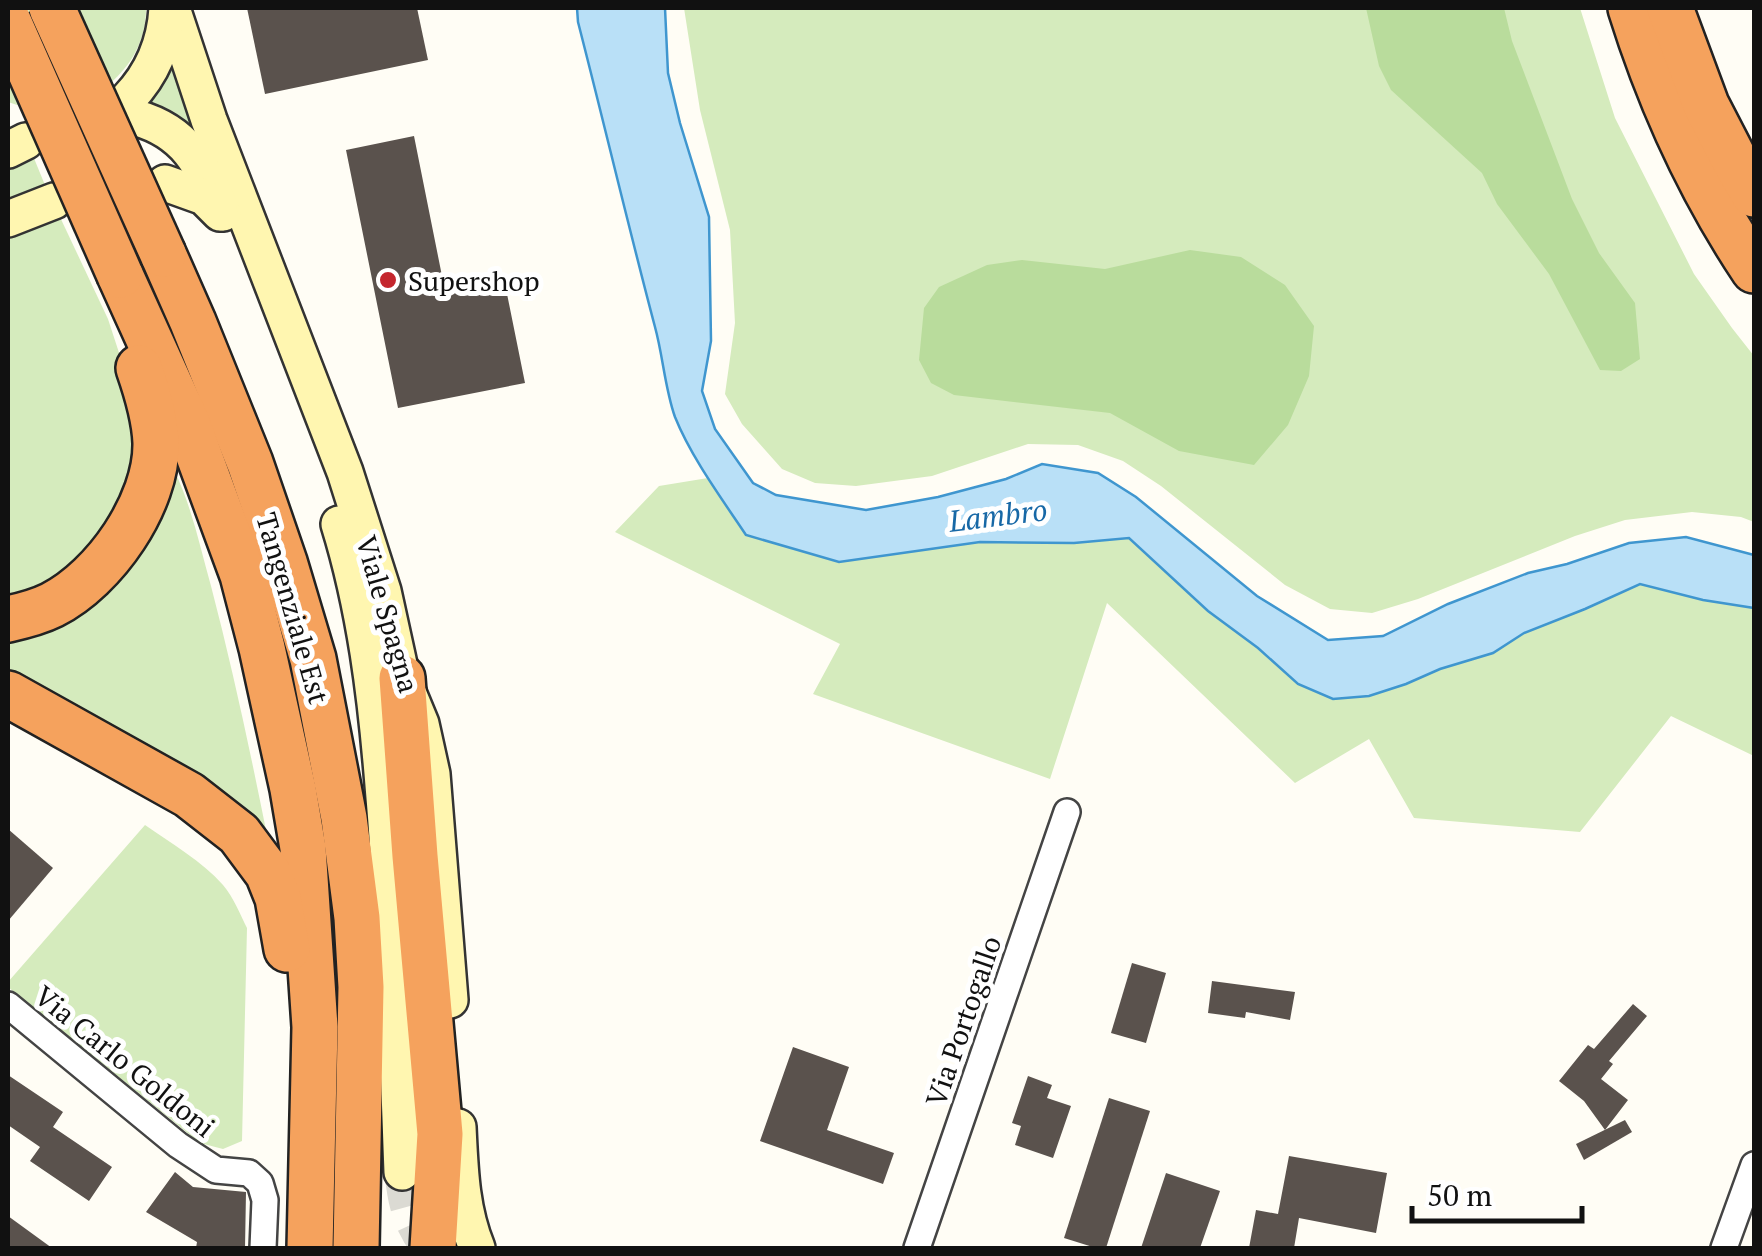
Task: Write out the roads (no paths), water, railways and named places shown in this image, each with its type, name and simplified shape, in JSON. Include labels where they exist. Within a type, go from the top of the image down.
[{"type":"highway","name":"Tangenziale Est","points":[[52,8],[193,322],[250,463],[313,659],[340,800],[357,918],[361,987],[356,1248]]},
{"type":"highway","points":[[1631,8],[1670,116],[1694,167],[1754,270]]},
{"type":"highway","points":[[1670,8],[1706,104],[1754,194]]},
{"type":"highway","points":[[1681,8],[1706,104]]},
{"type":"highway","name":"Tangenziale Est","points":[[8,22],[114,278],[187,423],[243,574],[262,648],[302,848],[315,1027],[310,1248]]},
{"type":"highway","points":[[8,59],[114,278],[149,395],[156,444],[150,482],[135,519],[114,552],[85,582],[53,605],[8,619]]},
{"type":"highway","points":[[402,678],[440,1134],[433,1248]]},
{"type":"highway","points":[[8,694],[189,795],[239,834],[268,873],[286,934],[291,1015],[288,1188],[292,1248]]},
{"type":"street","name":"Viale Spagna","points":[[169,8],[158,54],[133,108],[192,151],[226,219],[321,468],[357,592],[376,694],[389,853],[402,1172]]},
{"type":"street","name":"Viale Spagna","points":[[169,8],[345,472],[383,591],[402,678],[421,724],[432,774],[444,914],[460,1182],[468,1227],[477,1248]]},
{"type":"street","points":[[165,183],[204,197],[226,219]]},
{"type":"street","points":[[8,220],[54,201]]},
{"type":"street","name":"Via Portogallo","points":[[917,1248],[1066,812]]},
{"type":"street","name":"Via Carlo Goldoni","points":[[8,1004],[178,1145],[216,1170],[249,1173],[260,1183],[265,1200],[263,1248]]},
{"type":"street","points":[[1724,1248],[1754,1165]]},
{"type":"water","name":"Lambro","points":[[577,8],[665,8],[668,73],[709,217],[711,341],[702,391],[715,429],[753,483],[776,495],[866,510],[938,497],[1006,479],[1042,464],[1098,473],[1136,497],[1257,596],[1328,640],[1383,636],[1448,604],[1528,573],[1629,543],[1686,537],[1754,555],[1754,608],[1640,584],[1524,633],[1493,653],[1369,696],[1333,699],[1298,684],[1208,611],[1129,538],[1074,543],[980,542],[839,562],[746,535],[698,462],[675,417]]},
{"type":"tunnel","points":[[402,1172],[409,1212],[429,1248]]},
{"type":"place","name":"Supershop","points":[[388,280]]}]
